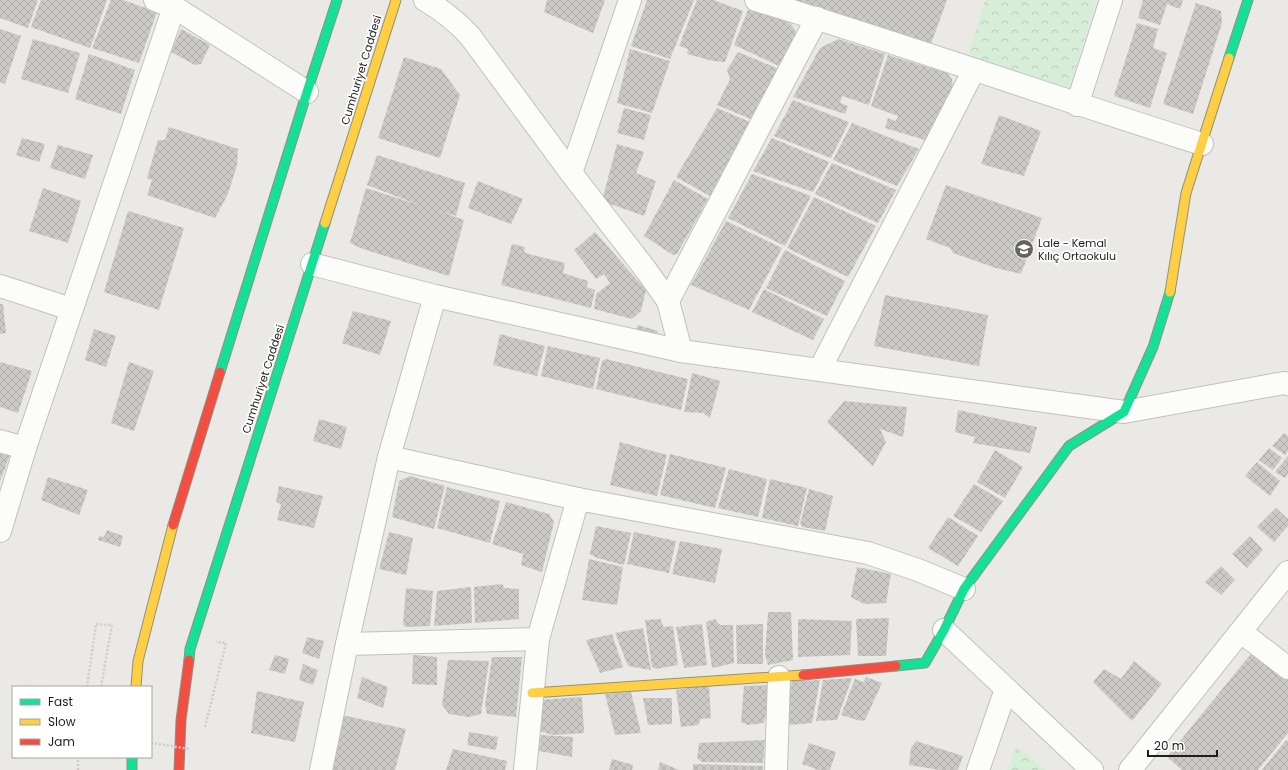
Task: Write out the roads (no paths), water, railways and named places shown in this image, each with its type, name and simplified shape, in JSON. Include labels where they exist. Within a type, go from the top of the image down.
[{"type":"main road","points":[[136,686],[138,661],[169,539],[307,92],[337,0]]},
{"type":"main road","name":"Cumhuriyet Caddesi","points":[[179,770],[181,720],[190,649],[396,0]]},
{"type":"main road","points":[[532,694],[779,677],[925,662],[944,630],[964,589],[1069,446],[1124,412],[1153,347],[1170,294],[1186,193],[1248,0]]},
{"type":"main road","points":[[132,758],[132,770]]},
{"type":"street","points":[[425,0],[441,9],[457,22],[470,36],[571,173],[646,270],[668,301],[681,351]]},
{"type":"street","points":[[571,173],[630,0]]},
{"type":"street","points":[[756,0],[817,18],[1077,105],[1202,144]]},
{"type":"street","points":[[1077,105],[1111,0]]},
{"type":"street","points":[[0,531],[25,448],[71,309],[165,4],[307,92]]},
{"type":"street","points":[[668,301],[817,18]]},
{"type":"street","points":[[820,370],[974,70]]},
{"type":"street","points":[[312,264],[435,296],[681,351],[1124,412],[1284,383],[1288,384]]},
{"type":"street","points":[[0,286],[71,309]]},
{"type":"street","points":[[321,770],[388,457],[435,296]]},
{"type":"street","points":[[0,441],[25,448]]},
{"type":"street","points":[[388,457],[578,499],[868,553],[918,570],[964,589]]},
{"type":"street","points":[[525,770],[538,639],[578,499]]},
{"type":"street","points":[[1130,770],[1288,572]]},
{"type":"street","points":[[944,630],[1092,770]]},
{"type":"street","points":[[1241,632],[1288,668]]},
{"type":"street","points":[[347,644],[538,639]]},
{"type":"street","points":[[776,770],[779,677]]},
{"type":"street","points":[[978,770],[1006,688]]},
{"type":"place","name":"Lale - Kemal Kılıç Ortaokulu","points":[[1024,249]]}]
